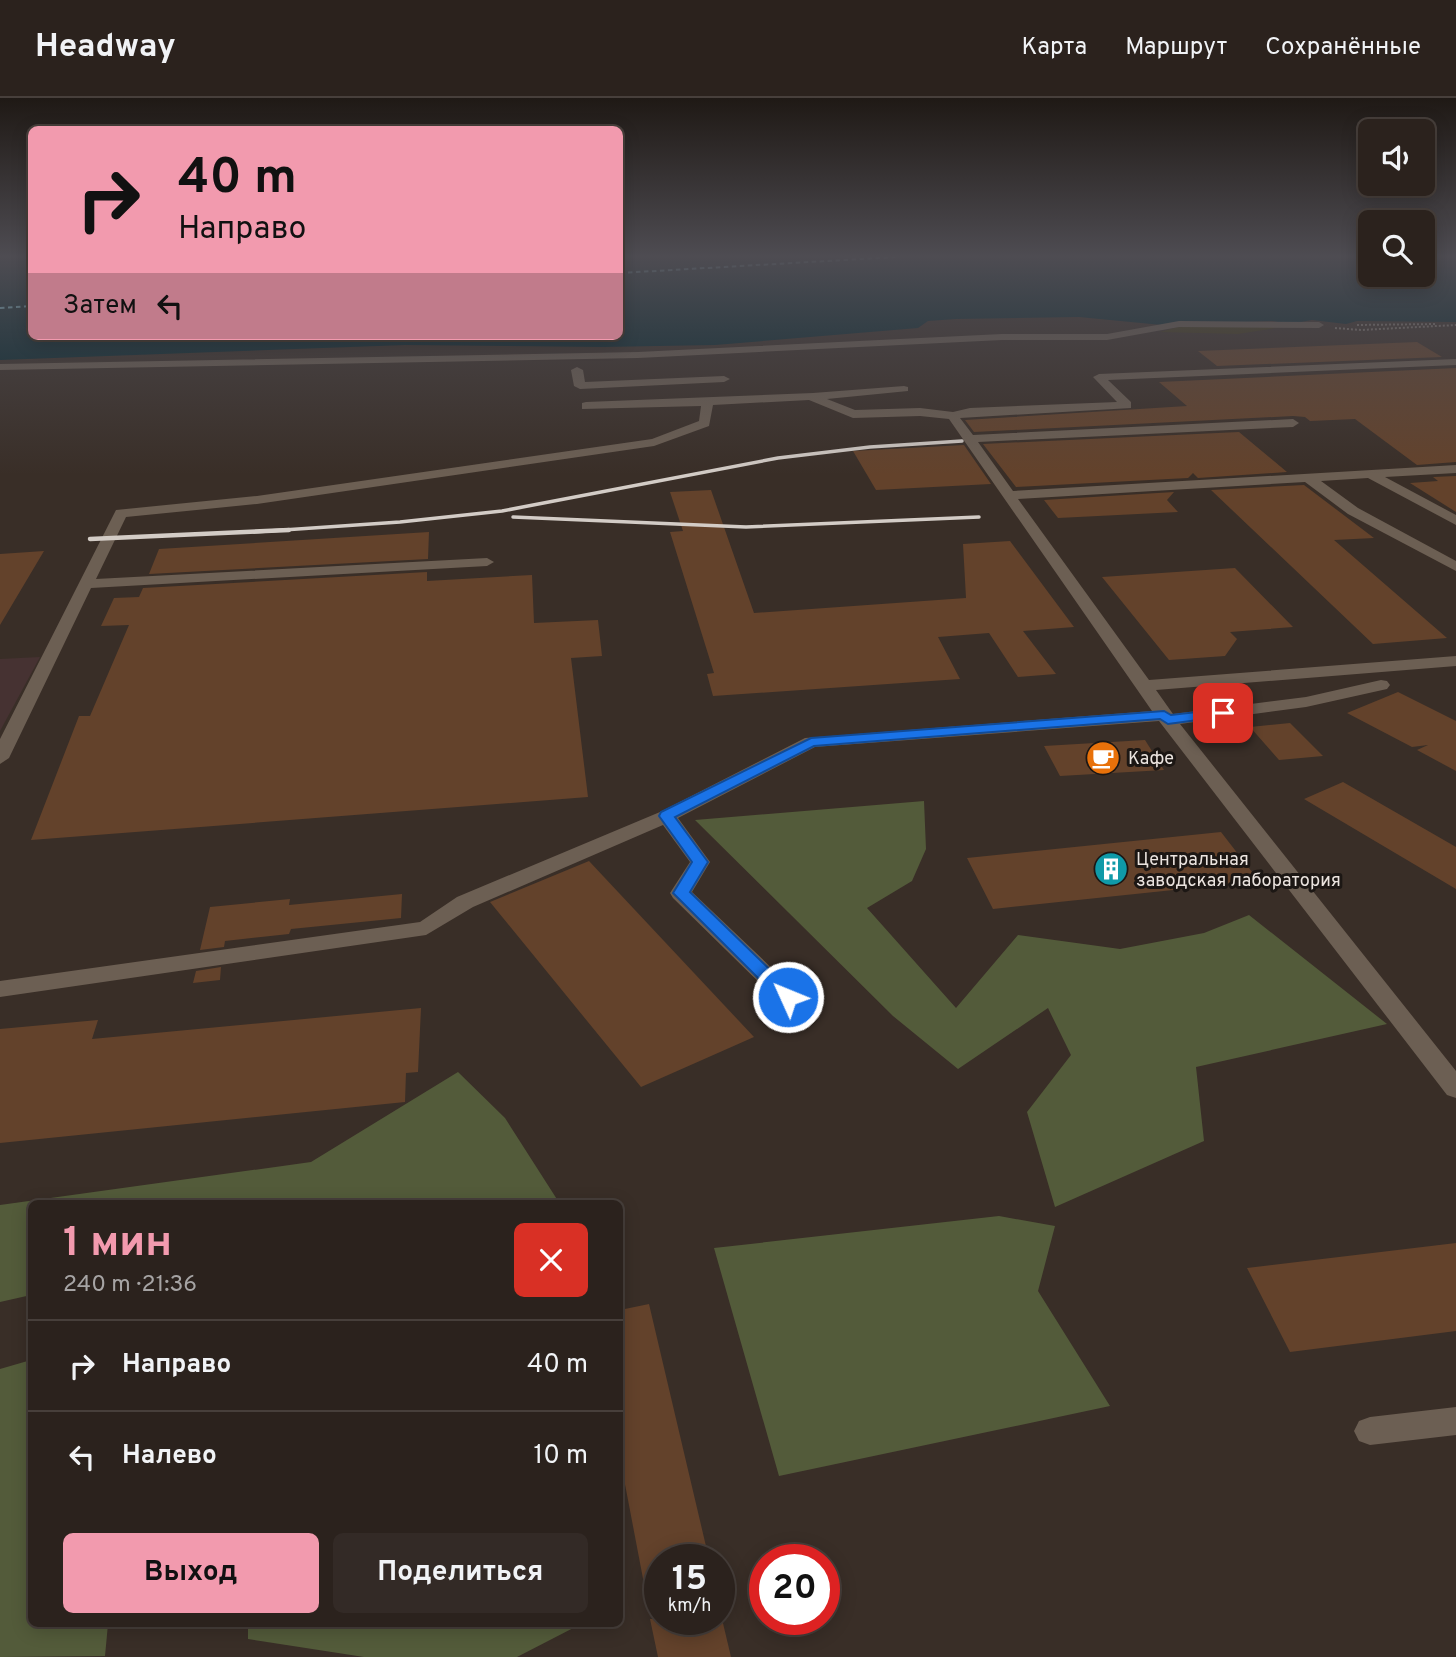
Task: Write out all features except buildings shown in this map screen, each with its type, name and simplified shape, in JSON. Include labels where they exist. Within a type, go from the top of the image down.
[{"type":"lane","points":[[0,367],[352,358],[638,355],[1002,337],[1107,337],[1147,330]]},
{"type":"lane","points":[[821,345],[908,332],[966,331]]},
{"type":"lane","points":[[811,397],[853,414],[920,412],[953,416],[970,412],[1127,405],[1099,377],[1456,362]]},
{"type":"lane","points":[[718,366],[729,392],[744,400]]},
{"type":"lane","points":[[577,370],[580,386],[723,379]]},
{"type":"lane","points":[[586,406],[811,397],[904,389]]},
{"type":"lane","points":[[0,758],[121,513],[271,498],[654,442],[705,423],[707,402]]},
{"type":"lane","points":[[953,416],[1166,717],[1456,1089]]},
{"type":"lane","points":[[970,439],[1293,423]]},
{"type":"lane","points":[[1011,495],[1456,469]]},
{"type":"lane","points":[[1370,474],[1456,521]]},
{"type":"lane","points":[[1308,478],[1353,511],[1456,567]]},
{"type":"lane","points":[[87,584],[487,562]]},
{"type":"lane","points":[[1144,686],[1456,661]]},
{"type":"lane","points":[[0,989],[426,928],[465,902],[667,816],[811,742],[1166,717],[1306,702],[1381,685]]},
{"type":"lane","points":[[667,816],[700,862],[681,893],[788,997]]},
{"type":"lane","points":[[1370,1432],[1456,1421]]},
{"type":"path","points":[[1340,330],[1368,330]]},
{"type":"shaded area","points":[[40,657],[0,731],[0,659]]},
{"type":"green space","points":[[924,801],[926,849],[912,881],[867,908],[956,1008],[1018,935],[1120,949],[1204,933],[1249,915],[1387,1024],[1196,1067],[1204,1141],[1055,1207],[1027,1112],[1071,1055],[1048,1008],[958,1069],[893,1016],[695,820]]},
{"type":"green space","points":[[458,1072],[505,1118],[557,1200],[36,1200],[311,1162]]},
{"type":"green space","points":[[28,1201],[28,1296],[0,1302],[0,1205]]},
{"type":"green space","points":[[999,1216],[1055,1226],[1038,1291],[1110,1406],[779,1476],[714,1248]]},
{"type":"green space","points":[[28,1361],[28,1627],[108,1627],[105,1656],[0,1657],[0,1369]]},
{"type":"green space","points":[[248,1627],[575,1627],[517,1657],[364,1657],[248,1639]]},
{"type":"sand","points":[[1168,330],[1265,330],[1238,334],[1160,332]]},
{"type":"water","points":[[0,330],[28,330],[28,340],[623,340],[623,330],[897,330],[715,345],[405,345],[0,360]]},
{"type":"railway","points":[[272,531],[400,522],[502,511],[778,458],[870,447],[962,441]]},
{"type":"railway","points":[[513,517],[746,527],[979,517]]},
{"type":"railway","points":[[272,531],[289,530]]},
{"type":"railway","points":[[90,539],[272,531]]},
{"type":"railway","points":[[254,532],[272,531]]},
{"type":"place","name":"Кафе","points":[[1103,758]]},
{"type":"place","name":"Центральная заводская лаборатория","points":[[1111,869]]},
{"type":"route","points":[[788,997],[681,893],[700,862],[667,816],[811,742],[1164,715],[1168,720],[1223,713]]}]
